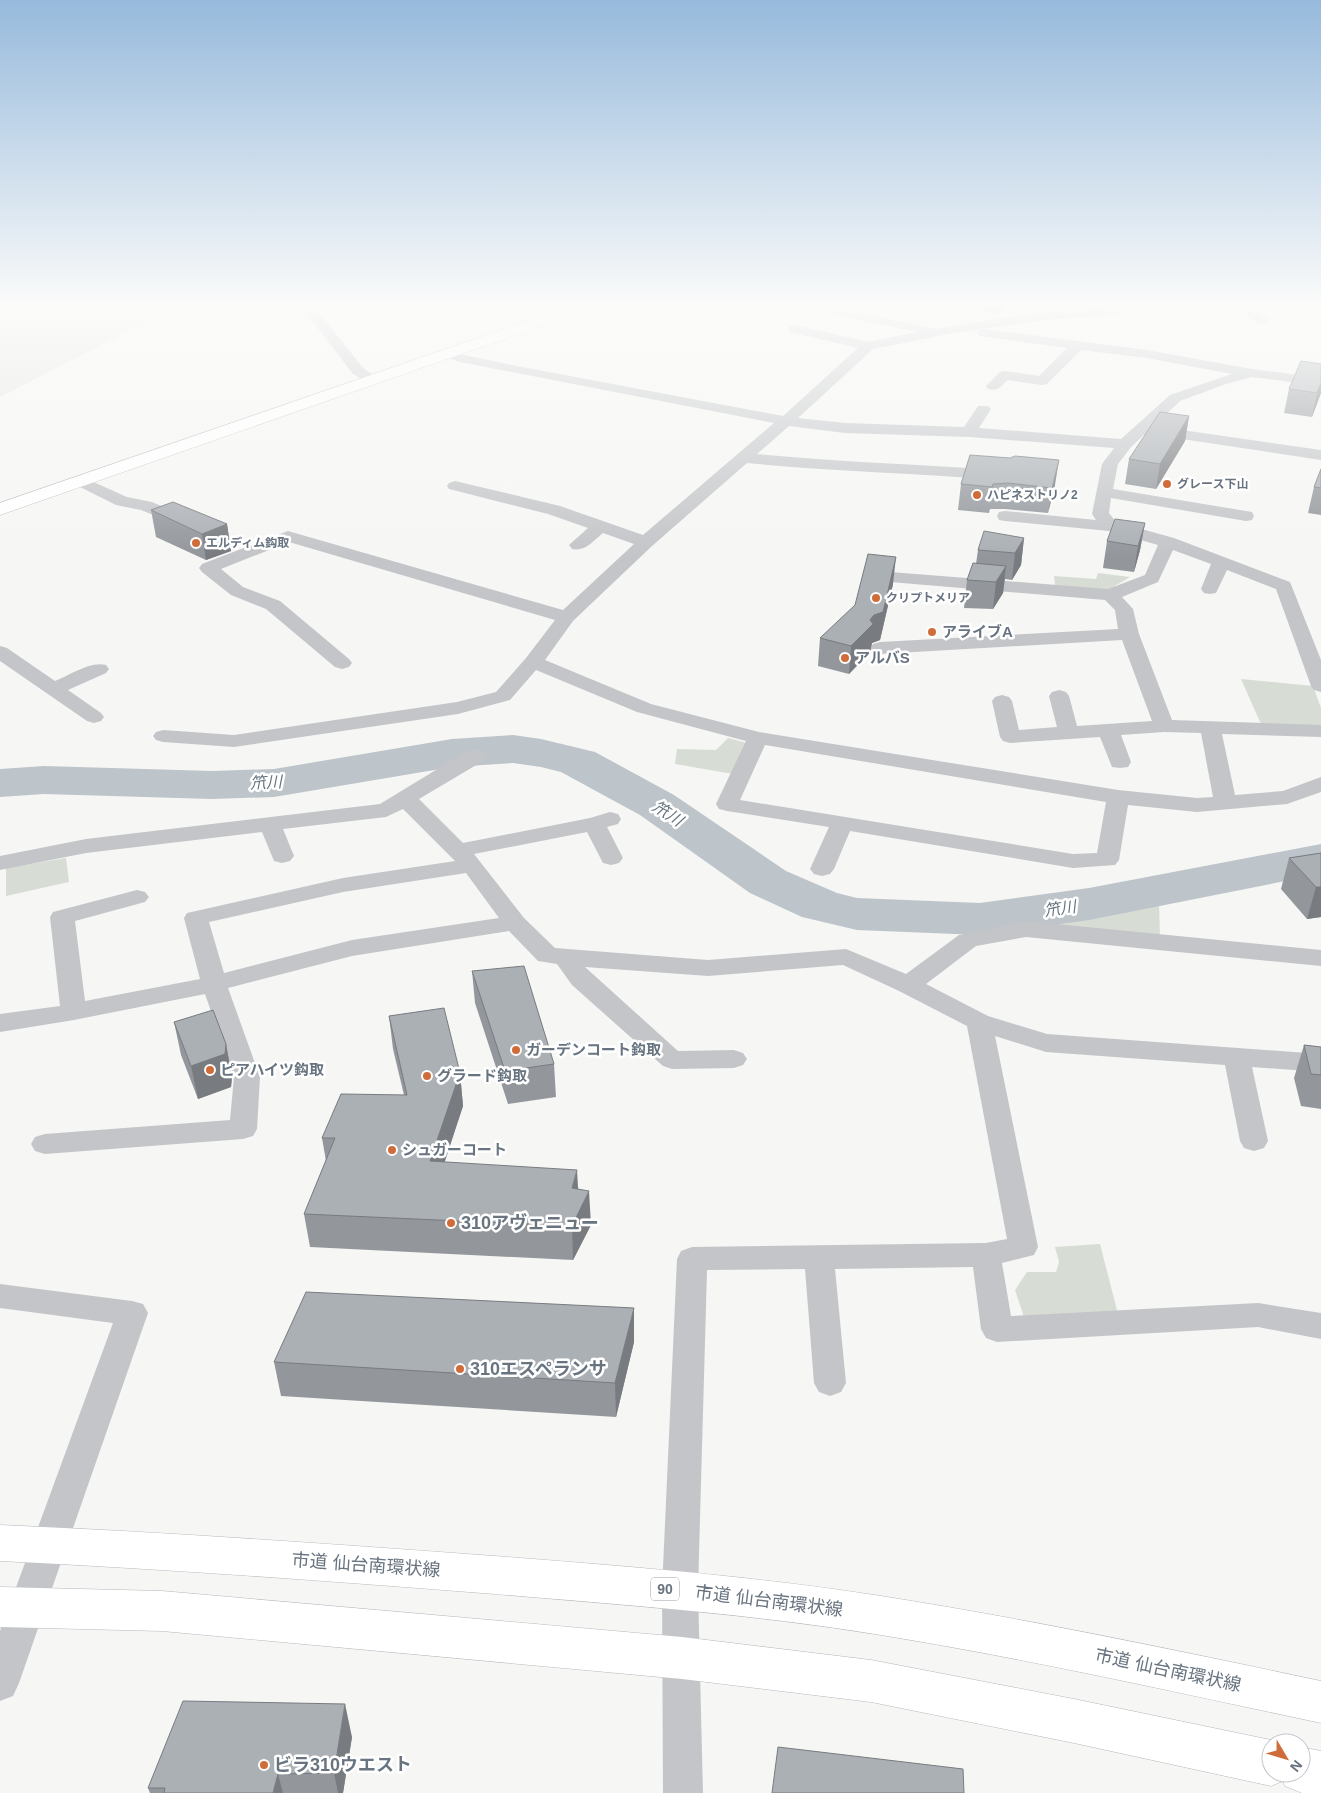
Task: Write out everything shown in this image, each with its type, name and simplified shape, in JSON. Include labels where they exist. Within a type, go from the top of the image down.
[{"type":"main road","points":[[0,509],[345,389]]},
{"type":"main road","name":"市道 仙台南環状線","points":[[0,1543],[130,1549],[326,1562],[680,1590],[879,1615],[1079,1651],[1321,1702]]},
{"type":"main road","points":[[14,1608],[162,1611],[682,1658],[871,1681],[1074,1721],[1261,1761]]},
{"type":"street","points":[[615,389],[786,421],[845,428],[969,432],[1125,444]]},
{"type":"street","points":[[163,736],[234,741],[458,708],[503,696],[533,662],[566,617],[646,542],[745,458],[821,389]]},
{"type":"street","points":[[1110,526],[1100,514],[1110,464],[1125,444],[1175,398],[1200,389]]},
{"type":"street","points":[[969,432],[983,409]]},
{"type":"street","points":[[1141,428],[1321,455]]},
{"type":"street","points":[[745,458],[831,466],[923,469],[1007,476]]},
{"type":"street","points":[[80,482],[122,501],[146,506],[198,528]]},
{"type":"street","points":[[455,486],[554,510],[646,542]]},
{"type":"street","points":[[1104,492],[1246,516]]},
{"type":"street","points":[[1005,516],[1110,526],[1168,542],[1284,586],[1321,686]]},
{"type":"street","points":[[578,546],[599,527]]},
{"type":"street","points":[[342,663],[273,605],[237,591],[208,568],[288,536],[566,617]]},
{"type":"street","points":[[890,577],[1110,596],[1152,578],[1168,542]]},
{"type":"street","points":[[234,544],[251,551]]},
{"type":"street","points":[[1210,589],[1221,562]]},
{"type":"street","points":[[1110,596],[1124,609],[1129,634],[1164,726]]},
{"type":"street","points":[[880,648],[1129,634]]},
{"type":"street","points":[[1,654],[94,717]]},
{"type":"street","points":[[533,662],[644,708],[758,738],[1118,797],[1196,805],[1287,797],[1321,784]]},
{"type":"street","points":[[54,689],[99,669]]},
{"type":"street","points":[[1059,696],[1068,732]]},
{"type":"street","points":[[1002,701],[1010,737],[1164,726],[1321,731]]},
{"type":"street","points":[[1210,728],[1225,802]]},
{"type":"street","points":[[1108,730],[1120,762]]},
{"type":"street","points":[[758,738],[727,804],[1073,861],[1107,860],[1118,797]]},
{"type":"street","points":[[0,863],[86,846],[386,810],[475,756]]},
{"type":"street","points":[[406,799],[465,858],[514,923],[547,955],[565,958],[708,968],[846,957],[908,985],[979,1022],[1046,1043],[1321,1063]]},
{"type":"street","points":[[45,1144],[243,1129],[248,1077],[214,984],[196,918],[465,858],[602,822],[611,858]]},
{"type":"street","points":[[270,823],[282,856]]},
{"type":"street","points":[[822,869],[842,823]]},
{"type":"street","points":[[74,1012],[62,917],[137,897]]},
{"type":"street","points":[[0,1023],[74,1012],[214,984],[352,948],[514,923]]},
{"type":"street","points":[[908,985],[968,940],[1026,928],[1321,958]]},
{"type":"street","points":[[565,958],[581,979],[672,1060],[734,1059]]},
{"type":"street","points":[[683,1793],[680,1590],[692,1259],[986,1255],[1023,1246],[979,1022]]},
{"type":"street","points":[[1236,1058],[1254,1141]]},
{"type":"street","points":[[986,1255],[997,1329],[1258,1315],[1321,1326]]},
{"type":"street","points":[[819,1257],[830,1383]]},
{"type":"street","points":[[0,1296],[132,1312],[50,1546],[14,1608],[0,1683]]},
{"type":"shaded area","points":[[0,389],[16,389],[0,397]]},
{"type":"shaded area","points":[[1098,573],[1130,577],[1108,590],[1055,585],[1054,576],[1096,579]]},
{"type":"shaded area","points":[[1241,679],[1313,686],[1321,708],[1321,726],[1261,724]]},
{"type":"shaded area","points":[[728,738],[747,743],[733,774],[675,764],[677,749],[716,750]]},
{"type":"shaded area","points":[[66,858],[69,882],[6,896],[6,868]]},
{"type":"shaded area","points":[[1141,902],[1159,903],[1160,935],[1058,925],[1059,913]]},
{"type":"shaded area","points":[[1100,1244],[1118,1314],[1024,1317],[1015,1290],[1027,1272],[1056,1272],[1059,1262],[1055,1247]]},
{"type":"building","points":[[1289,389],[1319,389],[1317,393]]},
{"type":"building","points":[[1160,412],[1189,416],[1160,464],[1129,459]]},
{"type":"building","points":[[970,455],[1010,458],[1015,456],[1059,460],[1052,488],[1008,483],[993,484],[992,487],[961,484]]},
{"type":"building","points":[[1321,469],[1321,488],[1314,487]]},
{"type":"building","points":[[173,502],[227,524],[202,534],[151,510]]},
{"type":"building","points":[[1115,519],[1145,523],[1138,546],[1107,541]]},
{"type":"building","points":[[984,531],[1024,538],[1015,553],[978,550]]},
{"type":"building","points":[[868,554],[896,557],[883,612],[874,615],[870,620],[873,624],[851,646],[820,638],[855,605]]},
{"type":"building","points":[[973,563],[1006,566],[996,582],[967,580]]},
{"type":"building","points":[[1321,853],[1321,887],[1316,887],[1289,858]]},
{"type":"building","points":[[524,966],[554,1064],[505,1071],[472,971]]},
{"type":"building","points":[[444,1008],[460,1073],[430,1161],[577,1170],[572,1188],[589,1191],[572,1226],[304,1214],[335,1138],[322,1138],[341,1094],[407,1095],[389,1016]]},
{"type":"building","points":[[213,1010],[226,1044],[225,1054],[191,1066],[174,1022]]},
{"type":"building","points":[[1304,1045],[1321,1047],[1321,1075],[1311,1074]]},
{"type":"building","points":[[306,1292],[634,1308],[615,1383],[274,1362]]},
{"type":"building","points":[[183,1701],[345,1704],[334,1773],[278,1774],[273,1793],[164,1793],[165,1788],[148,1788]]},
{"type":"building","points":[[778,1747],[963,1769],[964,1793],[772,1793]]},
{"type":"waterway","name":"笊川","points":[[0,783],[44,780],[212,785],[274,783],[452,753],[513,749],[541,753],[578,762],[657,805],[768,882],[821,906],[857,914],[980,919],[1089,904],[1321,859]]},
{"type":"place","name":"グレース下山","points":[[1167,484]]},
{"type":"place","name":"ハピネストリノ2","points":[[977,495]]},
{"type":"place","name":"エルディム鈎取","points":[[196,543]]},
{"type":"place","name":"クリプトメリア","points":[[876,598]]},
{"type":"place","name":"アライブA","points":[[932,632]]},
{"type":"place","name":"アルバS","points":[[845,658]]},
{"type":"place","name":"ガーデンコート鈎取","points":[[516,1050]]},
{"type":"place","name":"ピアハイツ鈎取","points":[[210,1070]]},
{"type":"place","name":"グラード鈎取","points":[[427,1076]]},
{"type":"place","name":"シュガーコート","points":[[392,1150]]},
{"type":"place","name":"310アヴェニュー","points":[[451,1223]]},
{"type":"place","name":"310エスペランサ","points":[[460,1369]]},
{"type":"place","name":"ビラ310ウエスト","points":[[264,1765]]}]
